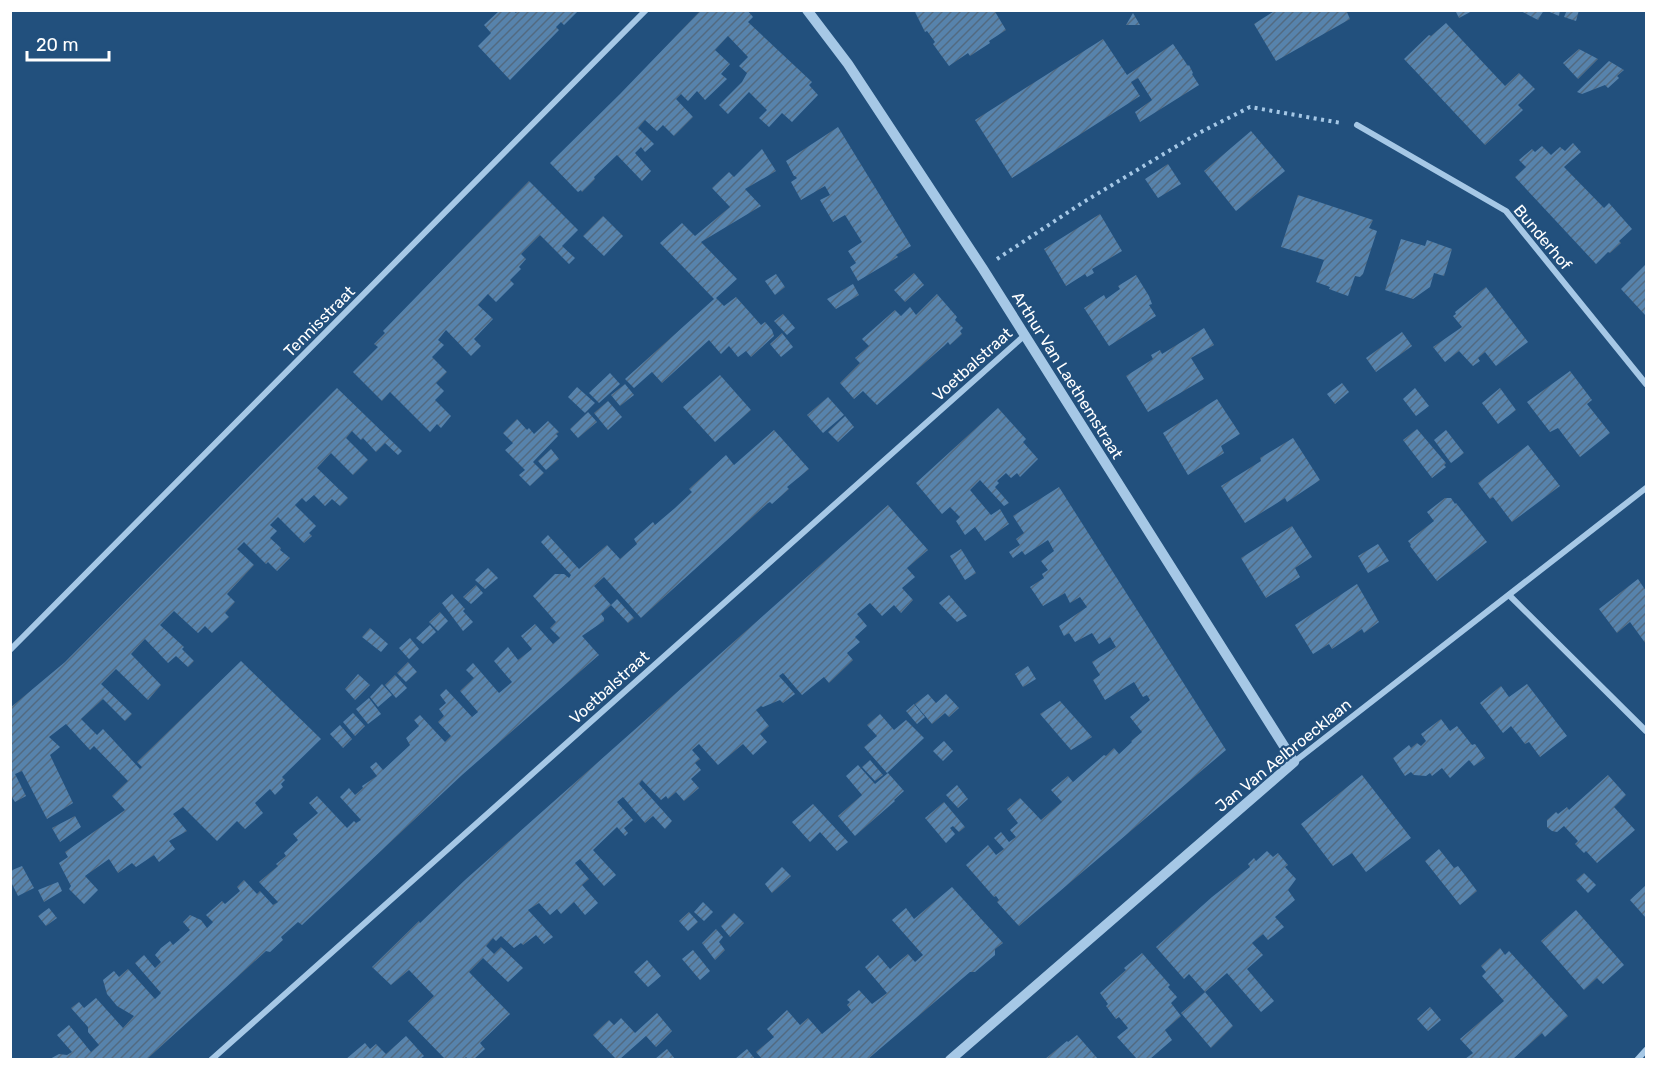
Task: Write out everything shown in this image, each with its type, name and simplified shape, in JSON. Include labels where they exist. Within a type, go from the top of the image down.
[{"type":"street","name":"Tennisstraat","points":[[10,650],[646,10]]},
{"type":"street","name":"Arthur Van Laethemstraat","points":[[807,10],[848,64],[983,268],[1294,762]]},
{"type":"street","name":"Bunderhof","points":[[1357,125],[1506,211],[1647,384]]},
{"type":"street","name":"Voetbalstraat","points":[[211,1059],[1025,335]]},
{"type":"street","name":"Jan Van Aelbroecklaan","points":[[950,1059],[1294,762],[1647,488]]},
{"type":"street","points":[[1509,595],[1647,731]]},
{"type":"street","points":[[1637,1059],[1647,1050]]},
{"type":"path","points":[[983,268],[1082,203],[1197,134],[1250,107],[1357,125]]},
{"type":"building","points":[[500,10],[513,10],[516,13],[518,10],[579,10],[564,25],[561,22],[556,27],[559,30],[510,80],[478,46],[491,33],[484,25]]},
{"type":"building","points":[[701,10],[747,10],[753,17],[748,22],[812,82],[809,85],[818,95],[792,122],[782,113],[769,127],[759,118],[767,110],[749,92],[728,114],[719,105],[742,82],[747,73],[739,66],[748,57],[728,36],[715,50],[730,64],[721,74],[727,79],[705,100],[697,91],[688,101],[681,94],[676,99],[693,117],[674,136],[663,125],[657,131],[645,120],[638,128],[654,144],[645,152],[641,147],[635,153],[651,171],[642,181],[617,155],[582,192],[581,190],[578,192],[550,163]]},
{"type":"building","points":[[914,10],[994,10],[1006,30],[970,56],[968,53],[949,66],[933,44],[935,42],[927,31],[925,32]]},
{"type":"building","points":[[1276,10],[1346,10],[1350,19],[1276,61],[1254,24]]},
{"type":"building","points":[[1455,10],[1474,10],[1459,18]]},
{"type":"building","points":[[1519,10],[1544,10],[1538,20]]},
{"type":"building","points":[[1545,10],[1560,10],[1559,16]]},
{"type":"building","points":[[1567,10],[1579,10],[1576,21],[1564,17]]},
{"type":"building","points":[[1133,13],[1140,25],[1126,25]]},
{"type":"building","points":[[1446,23],[1505,86],[1519,73],[1535,89],[1518,105],[1523,110],[1485,145],[1404,59],[1429,35],[1431,36]]},
{"type":"building","points":[[1103,39],[1127,75],[1173,44],[1189,65],[1199,85],[1140,122],[1135,112],[1152,100],[1138,78],[1131,82],[1140,96],[1012,178],[975,120]]},
{"type":"building","points":[[1579,49],[1598,59],[1578,79],[1563,63]]},
{"type":"building","points":[[1609,61],[1624,70],[1617,76],[1619,78],[1608,88],[1605,85],[1582,94],[1577,92]]},
{"type":"building","points":[[838,127],[911,246],[896,255],[898,257],[858,281],[850,267],[856,263],[848,251],[862,242],[845,215],[833,222],[820,200],[830,195],[825,186],[801,200],[791,182],[797,178],[786,161]]},
{"type":"building","points":[[1251,131],[1285,171],[1236,211],[1204,171]]},
{"type":"building","points":[[1573,143],[1581,152],[1564,167],[1604,208],[1609,203],[1632,229],[1619,241],[1621,243],[1596,264],[1515,177],[1526,167],[1519,160],[1532,149],[1535,152],[1542,146],[1551,155],[1560,147],[1565,151]]},
{"type":"building","points":[[762,149],[776,171],[745,189],[761,206],[701,242],[737,279],[716,298],[724,306],[736,297],[761,325],[765,322],[774,336],[751,357],[746,351],[738,357],[729,346],[721,354],[709,340],[662,383],[652,372],[634,388],[625,379],[714,299],[660,243],[682,223],[695,236],[730,207],[712,188],[729,172],[734,177]]},
{"type":"building","points":[[1168,164],[1181,184],[1158,198],[1145,179]]},
{"type":"building","points":[[529,181],[578,230],[562,246],[575,258],[569,264],[540,235],[521,254],[526,259],[519,267],[521,269],[510,280],[514,284],[496,302],[488,294],[478,305],[493,319],[474,339],[481,346],[471,356],[446,330],[438,340],[444,345],[432,357],[447,372],[436,383],[444,391],[435,400],[451,416],[441,428],[437,424],[430,432],[390,392],[382,401],[353,372],[378,347],[374,344],[385,333],[383,331]]},
{"type":"building","points":[[1298,195],[1373,220],[1369,228],[1377,231],[1363,274],[1360,277],[1355,276],[1348,296],[1316,282],[1324,260],[1281,247]]},
{"type":"building","points":[[1100,214],[1122,251],[1092,269],[1094,273],[1087,277],[1085,274],[1066,286],[1044,249]]},
{"type":"building","points":[[603,216],[623,236],[604,256],[583,236]]},
{"type":"building","points":[[1401,239],[1425,246],[1427,240],[1452,249],[1444,276],[1434,273],[1430,287],[1413,299],[1385,290]]},
{"type":"building","points":[[1646,264],[1646,316],[1621,289]]},
{"type":"building","points":[[914,273],[924,285],[905,302],[894,290]]},
{"type":"building","points":[[776,274],[785,287],[775,295],[765,281]]},
{"type":"building","points":[[1136,275],[1149,296],[1152,304],[1149,305],[1156,316],[1109,346],[1084,308],[1104,295],[1106,299],[1120,289],[1118,286]]},
{"type":"building","points":[[853,284],[859,295],[836,309],[827,299]]},
{"type":"building","points":[[1486,287],[1528,342],[1496,366],[1485,352],[1478,358],[1480,361],[1473,366],[1459,351],[1445,362],[1433,347],[1462,327],[1453,316],[1455,312]]},
{"type":"building","points":[[937,294],[957,317],[955,320],[963,328],[960,331],[962,334],[950,345],[948,342],[877,405],[863,391],[854,399],[840,383],[860,363],[855,358],[869,346],[862,339],[895,310],[901,316],[910,307],[916,315]]},
{"type":"building","points":[[783,314],[795,328],[787,335],[774,321]]},
{"type":"building","points":[[1204,328],[1214,345],[1191,358],[1204,379],[1148,412],[1126,376],[1153,359],[1151,355],[1160,350],[1162,354]]},
{"type":"building","points":[[1402,332],[1412,346],[1376,372],[1366,358]]},
{"type":"building","points":[[782,333],[793,347],[781,357],[770,344]]},
{"type":"building","points":[[1570,371],[1592,400],[1587,404],[1610,433],[1580,457],[1558,428],[1550,432],[1527,402]]},
{"type":"building","points":[[610,373],[620,384],[599,403],[589,393]]},
{"type":"building","points":[[720,375],[751,410],[715,442],[683,407]]},
{"type":"building","points":[[1342,383],[1349,392],[1335,404],[1327,394]]},
{"type":"building","points":[[625,384],[634,395],[620,406],[611,395]]},
{"type":"building","points":[[577,387],[595,403],[585,413],[568,397]]},
{"type":"building","points":[[337,388],[402,451],[398,455],[385,443],[376,452],[363,438],[361,440],[352,431],[346,438],[368,460],[353,475],[331,453],[317,468],[348,498],[340,506],[332,499],[325,506],[314,495],[306,502],[302,498],[295,505],[316,526],[309,533],[312,536],[304,543],[278,517],[270,525],[277,531],[270,538],[290,558],[277,571],[268,562],[266,564],[244,542],[237,549],[254,565],[227,594],[235,602],[225,613],[229,617],[212,633],[205,626],[198,633],[174,611],[160,625],[184,647],[182,649],[194,661],[188,667],[176,656],[168,663],[145,639],[131,654],[161,685],[148,700],[116,669],[101,684],[132,714],[125,721],[103,699],[81,719],[97,735],[103,729],[140,769],[142,767],[137,762],[241,661],[321,739],[282,777],[285,780],[281,784],[283,787],[275,795],[270,789],[255,803],[263,813],[245,829],[237,821],[217,841],[183,807],[173,814],[187,831],[169,841],[175,849],[159,862],[154,855],[136,867],[132,863],[118,873],[109,859],[85,876],[98,890],[84,904],[69,889],[71,886],[59,863],[68,857],[65,852],[125,810],[112,796],[128,781],[94,746],[90,750],[66,724],[49,737],[60,747],[50,755],[73,803],[47,819],[22,771],[15,774],[26,796],[15,802],[10,794],[10,708],[65,662]]},
{"type":"building","points":[[1415,388],[1429,406],[1416,416],[1403,399]]},
{"type":"building","points":[[1500,388],[1516,410],[1498,424],[1482,403]]},
{"type":"building","points":[[828,397],[844,415],[823,433],[807,415]]},
{"type":"building","points":[[1217,399],[1240,434],[1221,446],[1224,453],[1188,475],[1163,433]]},
{"type":"building","points":[[608,401],[622,417],[608,430],[594,413]]},
{"type":"building","points":[[998,408],[1026,439],[1023,442],[1038,459],[1020,477],[1017,473],[1011,478],[1006,473],[997,481],[999,483],[995,487],[1009,503],[1004,506],[980,480],[970,490],[991,515],[1000,509],[1009,524],[985,541],[975,527],[965,535],[956,521],[960,517],[950,507],[942,514],[916,483]]},
{"type":"building","points":[[588,412],[597,422],[578,438],[570,429]]},
{"type":"building","points":[[845,416],[854,427],[838,442],[828,432]]},
{"type":"building","points":[[517,419],[534,434],[548,421],[559,432],[556,434],[558,436],[533,462],[544,473],[530,486],[519,475],[525,470],[505,450],[513,443],[503,433]]},
{"type":"building","points":[[1417,429],[1446,463],[1444,465],[1446,467],[1432,478],[1403,440]]},
{"type":"building","points":[[774,430],[809,469],[641,618],[604,577],[594,586],[611,605],[601,614],[604,621],[582,636],[599,655],[462,775],[302,925],[298,922],[281,937],[283,940],[270,952],[266,951],[147,1059],[50,1059],[59,1054],[67,1055],[72,1052],[57,1035],[69,1025],[91,1052],[99,1045],[88,1032],[88,1027],[71,1008],[79,1002],[84,1008],[96,998],[123,1028],[134,1016],[117,1006],[107,994],[103,980],[114,971],[119,977],[128,969],[155,999],[161,993],[135,963],[144,955],[155,968],[161,962],[155,955],[161,948],[170,941],[173,945],[190,930],[183,922],[190,915],[201,920],[207,928],[213,922],[206,915],[222,901],[225,904],[240,891],[237,887],[244,880],[257,894],[260,891],[273,905],[278,902],[259,882],[278,866],[276,864],[286,856],[284,853],[298,840],[293,834],[318,813],[309,803],[317,796],[347,828],[354,821],[356,823],[361,820],[340,797],[349,788],[355,795],[363,788],[362,786],[377,776],[370,767],[376,762],[383,770],[410,745],[406,738],[419,726],[414,720],[420,715],[445,742],[451,736],[438,722],[444,716],[439,709],[446,703],[440,695],[446,689],[472,717],[478,712],[460,691],[474,678],[466,670],[473,663],[499,693],[512,682],[494,661],[508,647],[518,660],[532,649],[521,636],[535,624],[553,644],[560,638],[550,628],[556,622],[533,596],[555,574],[564,574],[569,578],[571,575],[541,542],[548,535],[579,569],[607,545],[620,559],[637,544],[634,539],[653,522],[655,525],[675,508],[692,492],[689,489],[726,455],[734,465]]},
{"type":"building","points":[[1446,430],[1464,453],[1451,463],[1434,440]]},
{"type":"building","points":[[1293,438],[1320,480],[1287,502],[1285,498],[1245,523],[1221,486]]},
{"type":"building","points":[[1528,445],[1560,486],[1512,522],[1493,497],[1490,499],[1478,483]]},
{"type":"building","points":[[551,449],[559,459],[546,470],[538,461]]},
{"type":"building","points":[[1059,487],[1226,750],[1019,926],[997,902],[999,900],[996,896],[994,897],[966,865],[988,845],[996,855],[1004,849],[994,838],[1001,832],[1009,842],[1016,837],[1010,830],[1018,823],[1007,809],[1020,798],[1041,820],[1062,802],[1051,790],[1068,776],[1073,782],[1114,748],[1119,754],[1142,732],[1130,717],[1150,700],[1147,695],[1143,697],[1134,682],[1105,700],[1093,680],[1100,675],[1092,662],[1116,647],[1110,637],[1099,644],[1092,633],[1075,642],[1069,633],[1064,636],[1059,626],[1087,607],[1080,597],[1070,603],[1065,593],[1043,606],[1030,587],[1044,578],[1042,574],[1048,570],[1041,561],[1054,551],[1048,540],[1025,555],[1022,551],[1013,558],[1009,552],[1020,545],[1016,539],[1024,533],[1013,516]]},
{"type":"building","points":[[1445,498],[1451,498],[1456,503],[1487,542],[1437,581],[1408,541],[1434,521],[1427,512]]},
{"type":"building","points":[[888,505],[928,550],[907,568],[915,577],[902,588],[913,600],[901,613],[894,605],[882,616],[870,603],[857,614],[867,626],[855,637],[860,642],[847,653],[853,660],[829,683],[824,677],[802,695],[783,673],[779,676],[795,694],[783,703],[780,700],[756,710],[769,726],[760,734],[767,742],[753,755],[743,744],[718,765],[699,744],[692,750],[700,759],[695,763],[701,770],[691,779],[699,788],[684,801],[676,792],[668,799],[666,796],[661,800],[642,780],[639,784],[672,821],[665,829],[653,816],[645,823],[623,797],[617,802],[633,820],[624,828],[628,833],[625,836],[617,827],[593,850],[616,875],[604,886],[580,859],[575,863],[589,879],[582,885],[598,903],[585,915],[574,902],[561,914],[557,909],[550,915],[539,903],[528,910],[553,937],[544,944],[536,935],[523,945],[521,943],[514,948],[501,936],[496,941],[493,938],[486,946],[494,954],[501,947],[523,968],[508,982],[483,958],[469,972],[510,1014],[480,1043],[485,1049],[474,1059],[466,1057],[464,1059],[445,1059],[408,1021],[434,996],[409,970],[391,985],[372,967],[419,921],[420,923],[465,880]]},
{"type":"building","points":[[1292,526],[1312,557],[1295,568],[1300,577],[1266,598],[1241,558]]},
{"type":"building","points":[[1378,544],[1389,561],[1368,573],[1358,556]]},
{"type":"building","points":[[961,549],[976,573],[965,580],[950,556]]},
{"type":"building","points":[[488,568],[498,578],[485,589],[475,580]]},
{"type":"building","points":[[1638,579],[1646,591],[1646,644],[1630,622],[1617,633],[1599,609]]},
{"type":"building","points":[[1357,584],[1379,622],[1364,633],[1362,629],[1332,649],[1329,644],[1313,654],[1295,625]]},
{"type":"building","points":[[476,585],[483,593],[471,604],[463,597]]},
{"type":"building","points":[[452,594],[473,622],[463,631],[442,603]]},
{"type":"building","points":[[949,595],[967,616],[957,622],[939,603]]},
{"type":"building","points":[[617,599],[634,618],[628,623],[611,605]]},
{"type":"building","points":[[440,612],[448,621],[438,631],[429,622]]},
{"type":"building","points":[[430,625],[436,632],[423,644],[416,638]]},
{"type":"building","points":[[370,628],[388,644],[381,652],[362,637]]},
{"type":"building","points":[[410,638],[419,649],[409,659],[399,648]]},
{"type":"building","points":[[408,662],[417,672],[406,682],[397,673]]},
{"type":"building","points":[[1028,666],[1036,679],[1023,687],[1015,674]]},
{"type":"building","points":[[358,674],[370,685],[355,700],[345,689]]},
{"type":"building","points":[[395,675],[407,688],[396,698],[385,685]]},
{"type":"building","points":[[382,684],[392,695],[378,707],[370,697]]},
{"type":"building","points":[[1527,684],[1567,736],[1540,757],[1529,742],[1525,744],[1511,726],[1503,733],[1480,703],[1501,686],[1509,697]]},
{"type":"building","points":[[928,694],[936,703],[946,694],[959,708],[949,717],[945,713],[932,724],[915,704]]},
{"type":"building","points":[[369,698],[381,714],[368,724],[356,709]]},
{"type":"building","points":[[1060,701],[1092,737],[1071,750],[1040,714]]},
{"type":"building","points":[[914,704],[925,717],[917,724],[906,711]]},
{"type":"building","points":[[353,713],[365,726],[355,736],[343,722]]},
{"type":"building","points":[[880,714],[894,730],[906,720],[924,738],[887,773],[864,747],[877,736],[867,725]]},
{"type":"building","points":[[1441,719],[1450,731],[1457,726],[1485,758],[1474,766],[1469,760],[1450,778],[1442,768],[1432,776],[1430,773],[1426,776],[1414,775],[1411,772],[1405,776],[1393,758],[1409,745],[1411,748],[1417,743],[1421,746],[1426,741],[1421,734]]},
{"type":"building","points":[[340,725],[352,739],[343,748],[330,734]]},
{"type":"building","points":[[944,741],[953,751],[943,761],[933,751]]},
{"type":"building","points":[[870,760],[883,775],[875,781],[862,767]]},
{"type":"building","points":[[858,765],[875,784],[888,773],[904,791],[855,836],[838,816],[862,795],[846,776]]},
{"type":"building","points":[[1362,775],[1411,838],[1366,872],[1352,853],[1333,866],[1301,824]]},
{"type":"building","points":[[1608,775],[1626,795],[1614,807],[1635,830],[1597,863],[1586,851],[1584,853],[1575,844],[1578,841],[1564,826],[1557,832],[1552,831],[1547,827],[1547,820],[1556,812],[1558,814],[1567,807],[1569,810]]},
{"type":"building","points":[[957,785],[968,799],[958,808],[946,795]]},
{"type":"building","points":[[944,802],[965,827],[959,832],[953,826],[950,828],[955,834],[946,843],[925,818]]},
{"type":"building","points":[[813,804],[848,842],[837,851],[820,832],[810,842],[792,822]]},
{"type":"building","points":[[75,816],[81,827],[60,842],[52,828]]},
{"type":"building","points":[[1439,849],[1454,868],[1458,866],[1477,891],[1460,905],[1425,861]]},
{"type":"building","points":[[1267,851],[1273,857],[1278,853],[1288,865],[1285,867],[1296,879],[1288,890],[1295,900],[1275,917],[1284,927],[1268,940],[1263,934],[1252,943],[1263,955],[1247,969],[1274,1001],[1261,1012],[1227,973],[1205,992],[1189,974],[1184,979],[1156,947],[1250,867],[1248,864],[1254,858],[1256,861]]},
{"type":"building","points":[[22,866],[34,888],[18,896],[10,880],[10,871]]},
{"type":"building","points":[[782,867],[791,876],[772,893],[765,884]]},
{"type":"building","points":[[1584,873],[1596,885],[1588,893],[1576,880]]},
{"type":"building","points":[[58,882],[62,891],[44,902],[38,890]]},
{"type":"building","points":[[1646,885],[1646,918],[1630,900]]},
{"type":"building","points":[[952,887],[1003,943],[995,949],[995,955],[975,972],[970,972],[868,1059],[762,1059],[756,1052],[774,1037],[767,1029],[787,1010],[800,1025],[808,1018],[822,1034],[851,1010],[847,1005],[850,1002],[847,1000],[859,990],[872,1004],[887,993],[865,967],[878,955],[890,969],[908,954],[915,962],[923,955],[892,920],[906,908],[914,919]]},
{"type":"building","points":[[703,902],[713,912],[704,921],[694,912]]},
{"type":"building","points":[[49,908],[57,918],[46,926],[38,916]]},
{"type":"building","points":[[1576,910],[1624,965],[1603,984],[1597,978],[1584,990],[1541,941]]},
{"type":"building","points":[[689,912],[698,922],[688,931],[679,921]]},
{"type":"building","points":[[734,913],[744,923],[730,937],[721,926]]},
{"type":"building","points":[[716,929],[723,937],[719,942],[725,950],[715,960],[702,943]]},
{"type":"building","points":[[1500,948],[1505,955],[1509,951],[1568,1016],[1545,1037],[1542,1033],[1513,1059],[1465,1059],[1473,1053],[1460,1039],[1504,1001],[1482,976],[1486,972],[1481,966]]},
{"type":"building","points":[[693,950],[710,971],[700,980],[682,959]]},
{"type":"building","points":[[1142,953],[1170,985],[1168,987],[1177,997],[1171,1003],[1181,1016],[1165,1030],[1172,1040],[1150,1059],[1137,1059],[1117,1037],[1128,1028],[1119,1017],[1116,1019],[1100,993]]},
{"type":"building","points":[[647,960],[661,976],[648,987],[634,972]]},
{"type":"building","points":[[1205,992],[1233,1026],[1211,1048],[1181,1013]]},
{"type":"building","points":[[1430,1007],[1441,1020],[1428,1031],[1417,1019]]},
{"type":"building","points":[[657,1013],[672,1031],[656,1047],[646,1036],[620,1059],[616,1059],[593,1035],[609,1020],[614,1025],[621,1018],[635,1033]]},
{"type":"building","points":[[1077,1035],[1098,1059],[1045,1059],[1067,1041]]},
{"type":"building","points":[[406,1036],[424,1056],[420,1059],[346,1059],[365,1043],[370,1049],[376,1044],[386,1054]]},
{"type":"building","points":[[667,1049],[675,1059],[655,1059]]},
{"type":"building","points":[[747,1049],[755,1059],[735,1059]]}]
